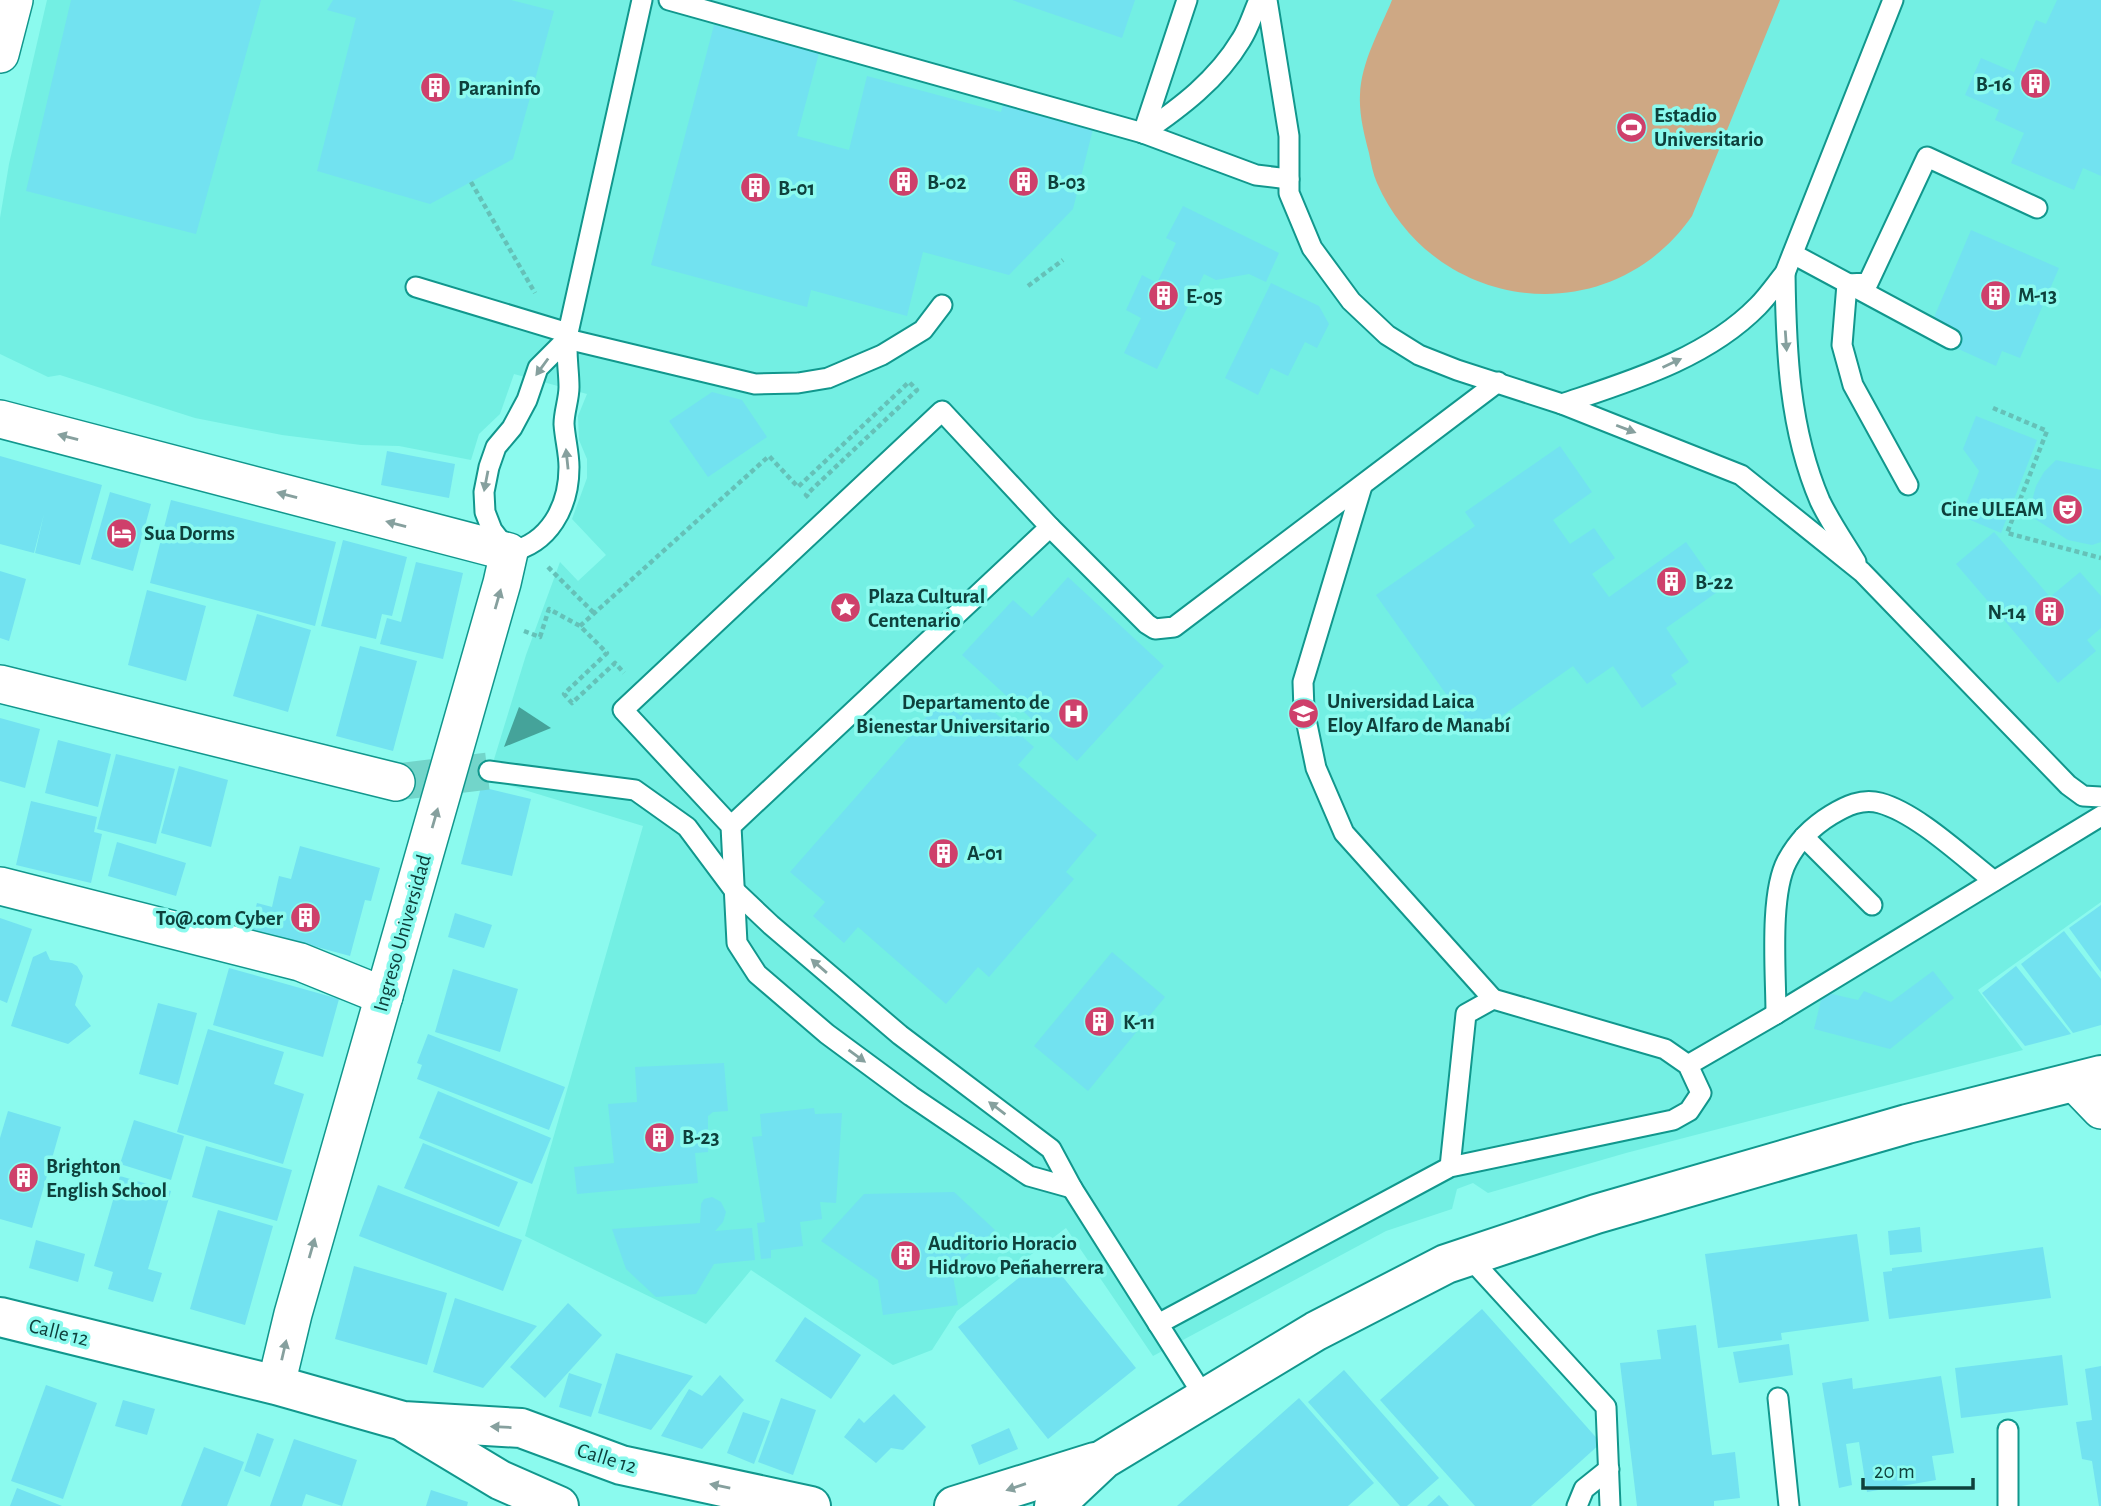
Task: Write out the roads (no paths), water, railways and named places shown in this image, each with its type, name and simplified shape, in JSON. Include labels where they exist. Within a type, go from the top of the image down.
[{"type":"main road","points":[[1054,1506],[1104,1459],[1316,1331],[1446,1264],[1596,1214],[1907,1124],[2088,1078]]},
{"type":"main road","name":"Calle 12","points":[[0,1317],[276,1385],[403,1422],[521,1428],[621,1465],[811,1506]]},
{"type":"main road","name":"Calle 12","points":[[403,1422],[500,1480],[559,1506]]},
{"type":"main road","points":[[954,1506],[1104,1459]]},
{"type":"street","points":[[0,54],[13,0]]},
{"type":"street","points":[[0,419],[509,552]]},
{"type":"street","name":"Ingreso Universidad","points":[[276,1385],[293,1314],[509,552]]},
{"type":"street","points":[[0,684],[396,782]]},
{"type":"street","points":[[0,887],[300,962],[384,996]]},
{"type":"street","points":[[2088,1078],[2101,1110]]},
{"type":"lane","points":[[567,336],[538,368],[527,400],[512,428],[496,447],[489,467],[484,492],[485,512],[492,530],[509,552],[525,549],[547,532],[562,508],[568,488],[569,465],[564,420],[569,389],[567,336],[642,0]]},
{"type":"lane","points":[[669,0],[1143,133],[1256,175],[1289,179]]},
{"type":"lane","points":[[1143,133],[1186,0]]},
{"type":"lane","points":[[1143,133],[1179,108],[1218,74],[1243,38],[1259,0]]},
{"type":"lane","points":[[1267,0],[1289,136],[1289,193],[1312,248],[1351,301],[1387,335],[1419,355],[1562,404],[1741,475],[1861,572],[2068,785],[2083,796],[2101,797]]},
{"type":"lane","points":[[1562,404],[1639,379],[1686,357],[1724,334],[1757,307],[1785,273],[1893,0]]},
{"type":"lane","points":[[1847,284],[1868,283],[1927,157],[2037,208]]},
{"type":"lane","points":[[1793,254],[1951,339]]},
{"type":"lane","points":[[1785,273],[1786,340],[1799,438],[1821,502],[1861,572]]},
{"type":"lane","points":[[1847,284],[1842,345],[1853,385],[1908,485]]},
{"type":"lane","points":[[416,287],[567,336],[755,384],[797,383],[828,378],[882,355],[923,330],[942,305]]},
{"type":"lane","points":[[1072,1188],[1029,1176],[827,1034],[757,974],[737,943],[731,826],[623,710],[942,411],[1050,527],[1147,625],[1165,630],[1182,623],[1498,382]]},
{"type":"lane","points":[[1158,1324],[1450,1167],[1673,1120],[1689,1111],[1701,1093],[1688,1065],[1665,1049],[1493,999],[1344,833],[1316,768],[1304,710],[1303,682],[1362,486]]},
{"type":"lane","points":[[731,826],[1050,527]]},
{"type":"lane","points":[[489,771],[635,790],[687,827],[734,890],[771,925],[900,1035],[1051,1149],[1072,1188],[1205,1398]]},
{"type":"lane","points":[[1776,1014],[1777,898],[1786,862],[1817,824],[1852,803],[1878,802],[1907,814],[1994,881]]},
{"type":"lane","points":[[1688,1065],[2101,816]]},
{"type":"lane","points":[[1804,837],[1872,905]]},
{"type":"lane","points":[[1450,1167],[1466,1014],[1493,999]]},
{"type":"lane","points":[[1468,1256],[1606,1407],[1611,1506]]},
{"type":"lane","points":[[1778,1398],[1789,1506]]},
{"type":"lane","points":[[2008,1430],[2008,1506]]},
{"type":"lane","points":[[1577,1506],[1584,1489],[1609,1469]]},
{"type":"tunnel","points":[[396,782],[489,771]]},
{"type":"place","name":"B-16","points":[[2035,84]]},
{"type":"place","name":"Paraninfo","points":[[435,88]]},
{"type":"place","name":"Estadio Universitario","points":[[1631,127]]},
{"type":"place","name":"B-02","points":[[904,182]]},
{"type":"place","name":"B-03","points":[[1024,182]]},
{"type":"place","name":"B-01","points":[[755,188]]},
{"type":"place","name":"M-13","points":[[1995,295]]},
{"type":"place","name":"E-05","points":[[1163,296]]},
{"type":"place","name":"Cine ULEAM","points":[[2067,509]]},
{"type":"place","name":"Sua Dorms","points":[[121,533]]},
{"type":"place","name":"B-22","points":[[1672,582]]},
{"type":"place","name":"Plaza Cultural Centenario","points":[[845,608]]},
{"type":"place","name":"N-14","points":[[2049,612]]},
{"type":"place","name":"Universidad Laica Eloy Alfaro de Manabí","points":[[1304,713]]},
{"type":"place","name":"Departamento de Bienestar Universitario","points":[[1073,714]]},
{"type":"place","name":"A-01","points":[[944,853]]},
{"type":"place","name":"To@.com Cyber","points":[[306,918]]},
{"type":"place","name":"K-11","points":[[1100,1022]]},
{"type":"place","name":"B-23","points":[[659,1137]]},
{"type":"place","name":"Brighton English School","points":[[23,1178]]},
{"type":"place","name":"Auditorio Horacio Hidrovo Peñaherrera","points":[[905,1255]]}]
